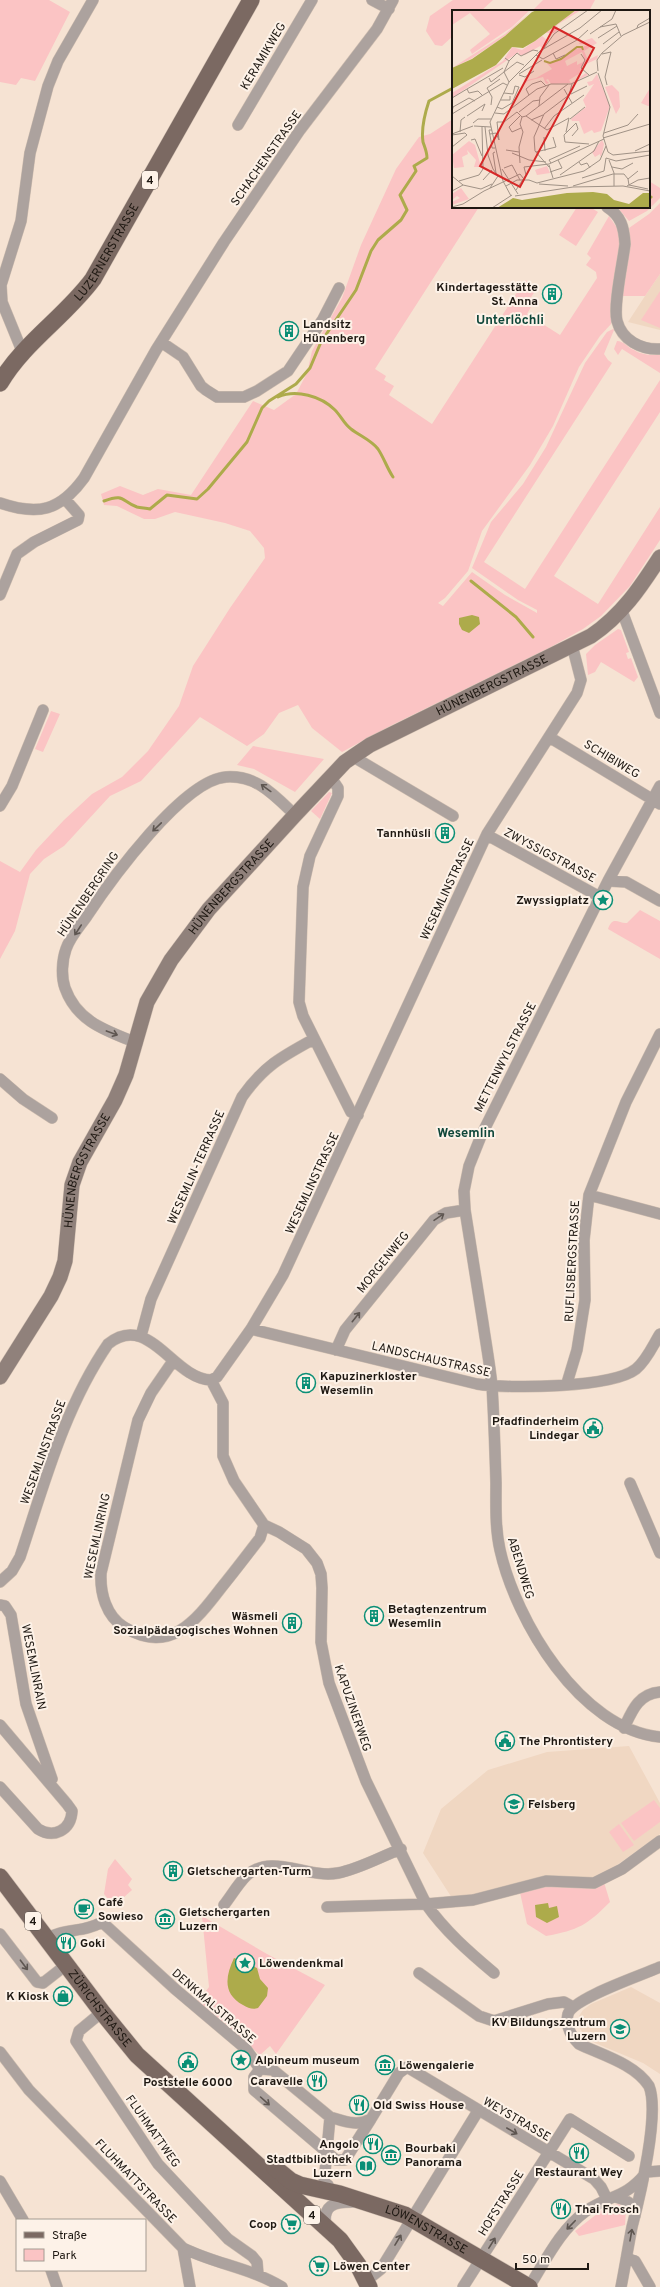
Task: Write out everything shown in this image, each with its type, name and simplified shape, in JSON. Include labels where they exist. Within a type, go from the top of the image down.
[{"type":"main road","name":"LUZERNERSTRASSE","points":[[0,383],[22,352],[69,308],[93,279],[251,0]]},
{"type":"main road","name":"ZÜRICHSTRASSE","points":[[0,1877],[102,2012],[137,2055],[216,2124],[231,2142],[326,2227],[345,2246],[367,2284]]},
{"type":"main road","name":"ZÜRICHSTRASSE","points":[[216,2124],[237,2137],[291,2181],[322,2188]]},
{"type":"main road","name":"LÖWENSTRASSE","points":[[322,2188],[359,2202],[399,2213],[411,2218],[529,2287]]},
{"type":"street","points":[[22,352],[2,302],[1,286],[21,221],[30,153],[48,86],[58,61],[93,0]]},
{"type":"street","name":"KERAMIKWEG","points":[[238,125],[312,0]]},
{"type":"street","name":"SCHACHENSTRASSE","points":[[0,503],[18,509],[36,511],[54,506],[66,499],[84,478],[161,342],[224,242],[300,130],[363,48],[391,4],[372,0]]},
{"type":"street","points":[[608,208],[620,219],[625,238],[617,320],[625,335],[636,344],[648,349],[660,349]]},
{"type":"street","points":[[161,342],[183,357],[201,386],[206,390],[217,396],[244,397],[257,391],[288,371],[323,319],[339,288]]},
{"type":"street","points":[[0,595],[17,554],[34,542],[78,520],[79,515],[66,499]]},
{"type":"street","name":"HÜNENBERGSTRASSE","points":[[0,1377],[51,1296],[60,1277],[65,1261],[72,1185],[80,1162],[115,1100],[137,1042],[148,1002],[171,960],[210,909],[330,776],[352,756],[601,629],[622,611],[636,594],[660,557]]},
{"type":"street","points":[[622,611],[660,712]]},
{"type":"street","name":"WESEMLINSTRASSE","points":[[211,1380],[217,1377],[251,1329],[283,1275],[487,836],[579,687],[579,669],[572,645]]},
{"type":"street","points":[[0,806],[12,786],[43,710]]},
{"type":"street","name":"SCHIBIWEG","points":[[549,737],[656,802]]},
{"type":"street","points":[[352,756],[453,816]]},
{"type":"street","points":[[330,776],[338,788],[338,796],[310,856],[303,887],[299,1002],[303,1016],[351,1112],[358,1115]]},
{"type":"street","name":"HÜNENBERGRING","points":[[137,1042],[102,1030],[84,1018],[71,1004],[64,987],[63,970],[66,951],[110,880],[150,833],[196,789],[209,781],[224,777],[240,777],[254,781],[268,789],[294,815]]},
{"type":"street","name":"METTENWYLSTRASSE","points":[[492,1386],[465,1210],[464,1191],[469,1166],[481,1136],[608,881],[656,802],[660,786]]},
{"type":"street","name":"ZWYSSIGSTRASSE","points":[[487,836],[600,897]]},
{"type":"street","name":"ZWYSSIGSTRASSE","points":[[608,881],[626,882],[660,900]]},
{"type":"street","name":"RUFLISBERGSTRASSE","points":[[567,1383],[576,1350],[585,1300],[584,1240],[589,1195],[626,1102],[660,1034]]},
{"type":"street","name":"WESEMLIN-TERRASSE","points":[[141,1336],[151,1298],[242,1097],[256,1077],[270,1065],[314,1039]]},
{"type":"street","points":[[0,1079],[23,1099],[52,1118]]},
{"type":"street","points":[[589,1195],[660,1214]]},
{"type":"street","name":"MORGENWEG","points":[[336,1350],[345,1330],[434,1220],[446,1212],[465,1210]]},
{"type":"street","name":"LANDSCHAUSTRASSE","points":[[251,1329],[477,1384],[492,1386],[595,1383],[623,1375],[636,1369],[646,1357],[660,1334]]},
{"type":"street","name":"WESEMLINSTRASSE","points":[[0,1582],[12,1571],[20,1558],[64,1426],[82,1388],[108,1344],[114,1339],[127,1335],[141,1336]]},
{"type":"street","points":[[141,1336],[151,1341],[173,1361],[197,1377],[211,1380]]},
{"type":"street","name":"WESEMLINRING","points":[[173,1361],[150,1393],[138,1420],[101,1573],[100,1587],[105,1602],[113,1616],[129,1630],[149,1637],[171,1635],[189,1626],[199,1616],[260,1538],[264,1525]]},
{"type":"street","name":"KAPUZINERWEG","points":[[211,1380],[223,1403],[223,1456],[227,1467],[243,1497],[264,1525],[279,1532],[306,1549],[317,1563],[321,1574],[322,1588],[321,1642],[329,1683],[366,1781],[401,1849],[426,1904],[436,1919],[494,1973]]},
{"type":"street","name":"ABENDWEG","points":[[492,1386],[496,1521],[499,1549],[510,1585],[521,1610],[556,1666],[589,1704],[605,1717],[624,1728],[660,1737]]},
{"type":"street","points":[[630,1483],[660,1553]]},
{"type":"street","name":"WESEMLINRAIN","points":[[0,1604],[5,1606],[11,1615],[26,1704],[52,1779],[49,1782]]},
{"type":"street","points":[[624,1728],[635,1706],[642,1698],[650,1693],[660,1692]]},
{"type":"street","points":[[0,1725],[49,1782],[72,1812],[72,1818],[67,1827],[51,1834],[38,1829],[0,1787]]},
{"type":"street","points":[[327,1907],[426,1904],[473,1900],[546,1881],[594,1883],[622,1869],[660,1841]]},
{"type":"street","points":[[224,1905],[245,1877],[262,1867],[271,1866],[310,1873],[337,1873],[401,1849]]},
{"type":"street","name":"DENKMALSTRASSE","points":[[46,1939],[56,1933],[80,1931],[102,1922],[175,1989],[246,2049],[260,2069]]},
{"type":"street","points":[[0,1934],[37,1982],[43,1982],[66,1965]]},
{"type":"street","points":[[621,2287],[653,2142],[655,2099],[651,2089],[640,2075],[580,2044],[572,2037],[568,2025],[568,2014],[579,2002],[660,1968]]},
{"type":"street","points":[[419,1972],[478,2016],[488,2021],[494,2021],[554,2003],[564,2002],[573,2007]]},
{"type":"street","name":"FLUHMATTWEG","points":[[102,2012],[79,2031],[76,2041],[158,2164],[228,2239],[252,2256],[257,2262],[258,2274]]},
{"type":"street","name":"FLUHMATTSTRASSE","points":[[0,2052],[29,2090],[183,2248],[205,2259],[258,2274],[282,2287]]},
{"type":"street","name":"WEYSTRASSE","points":[[371,2119],[399,2073],[407,2067],[478,2111],[596,2180],[611,2198]]},
{"type":"street","points":[[260,2069],[273,2070],[330,2117],[353,2123],[363,2123],[371,2119],[345,2160],[336,2160],[314,2143],[254,2090],[254,2077],[260,2069]]},
{"type":"street","points":[[367,2284],[381,2269],[478,2111]]},
{"type":"street","points":[[322,2188],[326,2174],[326,2153],[330,2117]]},
{"type":"street","name":"HOFSTRASSE","points":[[463,2287],[570,2119],[630,2156]]},
{"type":"street","points":[[529,2287],[563,2233],[587,2211],[632,2188],[647,2172],[660,2171]]},
{"type":"street","points":[[0,2181],[22,2219]]},
{"type":"street","points":[[611,2198],[630,2202],[635,2208],[635,2219]]},
{"type":"street","points":[[326,2227],[326,2214],[331,2206],[340,2202],[359,2202]]},
{"type":"street","points":[[183,2248],[190,2287]]},
{"type":"street","points":[[627,2258],[635,2261],[650,2287]]},
{"type":"street","points":[[50,2271],[57,2287]]},
{"type":"shaded area","points":[[660,274],[660,330],[628,322],[645,296]]},
{"type":"shaded area","points":[[472,615],[479,617],[480,624],[469,633],[462,630],[459,624],[459,618]]},
{"type":"shaded area","points":[[629,1746],[660,1803],[660,1834],[610,1870],[592,1879],[452,1898],[423,1853],[441,1809],[488,1770],[547,1752]]},
{"type":"shaded area","points":[[548,1903],[549,1908],[557,1906],[559,1917],[547,1923],[536,1917],[535,1905]]},
{"type":"shaded area","points":[[234,1958],[257,1968],[260,1979],[268,1988],[267,1996],[258,2008],[254,2009],[243,2005],[232,1996],[229,1990],[228,1978]]},
{"type":"shaded area","name":"KV Bildungszentrum Luzern","points":[[631,1987],[660,2003],[660,2074],[643,2063],[595,2043],[585,2036],[579,2027],[579,2016],[583,2010],[591,2004]]},
{"type":"green space","points":[[0,0],[49,0],[70,12],[35,81],[21,78],[16,85],[0,82]]},
{"type":"green space","points":[[453,0],[493,0],[482,10],[452,10],[452,37],[442,46],[435,45],[426,31],[430,16]]},
{"type":"green space","points":[[543,0],[595,0],[590,10],[533,10]]},
{"type":"green space","points":[[452,120],[452,208],[478,208],[375,369],[386,376],[384,380],[394,386],[389,395],[432,424],[525,280],[538,287],[527,303],[531,307],[527,314],[560,335],[597,278],[596,272],[586,265],[591,258],[587,254],[609,216],[619,231],[620,242],[613,292],[611,324],[600,336],[579,367],[553,426],[530,465],[482,531],[468,571],[445,598],[438,603],[443,606],[472,572],[505,595],[537,613],[537,610],[518,600],[472,568],[491,522],[523,484],[546,447],[585,363],[607,332],[613,329],[614,330],[604,354],[612,363],[484,562],[525,589],[660,380],[660,412],[554,576],[598,604],[660,507],[660,540],[630,586],[601,616],[583,629],[549,648],[392,725],[342,752],[312,728],[298,705],[279,713],[264,734],[247,746],[200,717],[141,781],[110,796],[64,846],[44,859],[30,874],[15,931],[0,959],[0,861],[20,872],[36,850],[64,820],[92,794],[122,777],[148,751],[179,706],[193,666],[230,608],[265,558],[264,548],[250,531],[225,523],[175,512],[155,519],[144,519],[117,506],[104,505],[101,494],[120,486],[143,495],[158,489],[191,495],[253,401],[274,410],[296,394],[307,373],[312,351],[342,298],[361,245],[396,169],[419,137],[430,134]]},
{"type":"green space","points":[[650,182],[660,188],[660,198],[650,208]]},
{"type":"green space","points":[[660,203],[660,274],[645,296],[623,296],[622,279],[629,245],[629,228],[649,214]]},
{"type":"green space","points":[[576,208],[592,208],[598,212],[576,246],[559,235]]},
{"type":"green space","points":[[618,208],[650,208],[647,211],[629,221]]},
{"type":"green space","points":[[660,291],[660,328],[641,320]]},
{"type":"green space","points":[[617,341],[622,342],[640,353],[660,355],[660,373],[622,349],[618,355],[614,349]]},
{"type":"green space","points":[[618,629],[621,630],[629,652],[626,653],[628,659],[631,658],[638,677],[634,682],[601,662],[595,672],[588,675],[586,654],[595,645]]},
{"type":"green space","points":[[51,711],[60,714],[43,752],[35,749]]},
{"type":"green space","points":[[253,746],[324,759],[295,792],[254,769],[237,765]]},
{"type":"green space","points":[[329,792],[332,793],[320,819],[311,811]]},
{"type":"green space","points":[[640,910],[660,921],[660,959],[608,929],[614,921],[627,923]]},
{"type":"green space","points":[[654,1800],[660,1808],[660,1822],[634,1841],[621,1823]]},
{"type":"green space","points":[[619,1824],[634,1845],[623,1852],[609,1832]]},
{"type":"green space","points":[[115,1859],[132,1879],[128,1885],[132,1890],[114,1906],[104,1894],[108,1869]]},
{"type":"green space","points":[[603,1879],[610,1902],[595,1916],[582,1925],[575,1929],[546,1936],[527,1924],[519,1888]]},
{"type":"green space","points":[[202,1916],[267,1954],[325,1985],[276,2054],[270,2046],[260,2055],[198,2001],[209,1987]]},
{"type":"green space","points":[[619,2204],[626,2210],[625,2225],[579,2236],[575,2231],[606,2207]]},
{"type":"waterway","points":[[104,501],[119,498],[137,507],[150,509],[167,495],[197,499],[208,489],[247,442],[262,408],[269,401],[296,384],[310,368],[321,342],[356,290],[371,251],[378,240],[401,220],[407,210],[400,195],[416,171],[414,166],[427,158],[423,142],[423,126],[429,101],[452,89]]},
{"type":"waterway","points":[[278,397],[293,394],[308,395],[329,405],[354,432],[369,441],[378,449],[393,477]]},
{"type":"waterway","points":[[471,581],[516,617],[533,637]]},
{"type":"place","name":"Kindertagesstätte St. Anna","points":[[552,294]]},
{"type":"place","name":"Landsitz Hünenberg","points":[[289,331]]},
{"type":"place","name":"Tannhüsli","points":[[445,833]]},
{"type":"place","name":"Zwyssigplatz","points":[[603,900]]},
{"type":"place","name":"Kapuzinerkloster Wesemlin","points":[[306,1383]]},
{"type":"place","name":"Pfadfinderheim Lindegar","points":[[593,1428]]},
{"type":"place","name":"Betagtenzentrum Wesemlin","points":[[374,1616]]},
{"type":"place","name":"Wäsmeli Sozialpädagogisches Wohnen","points":[[292,1623]]},
{"type":"place","name":"The Phrontistery","points":[[505,1741]]},
{"type":"place","name":"Felsberg","points":[[514,1804]]},
{"type":"place","name":"Gletschergarten-Turm","points":[[173,1871]]},
{"type":"place","name":"Café Sowieso","points":[[84,1909]]},
{"type":"place","name":"Gletschergarten Luzern","points":[[165,1919]]},
{"type":"place","name":"Goki","points":[[66,1943]]},
{"type":"place","name":"Löwendenkmal","points":[[245,1963]]},
{"type":"place","name":"K Kiosk","points":[[63,1996]]},
{"type":"place","name":"KV Bildungszentrum Luzern","points":[[620,2029]]},
{"type":"place","name":"Alpineum museum","points":[[241,2060]]},
{"type":"place","name":"Poststelle 6000","points":[[188,2062]]},
{"type":"place","name":"Löwengalerie","points":[[385,2065]]},
{"type":"place","name":"Caravelle","points":[[317,2081]]},
{"type":"place","name":"Old Swiss House","points":[[359,2105]]},
{"type":"place","name":"Angolo","points":[[373,2144]]},
{"type":"place","name":"Restaurant Wey","points":[[579,2153]]},
{"type":"place","name":"Bourbaki Panorama","points":[[391,2155]]},
{"type":"place","name":"Stadtbibliothek Luzern","points":[[366,2166]]},
{"type":"place","name":"Thai Frosch","points":[[561,2209]]},
{"type":"place","name":"Coop","points":[[291,2224]]},
{"type":"place","name":"Löwen Center","points":[[319,2266]]},
{"type":"district","name":"Unterlöchli","points":[[510,319]]},
{"type":"district","name":"Wesemlin","points":[[466,1132]]}]
